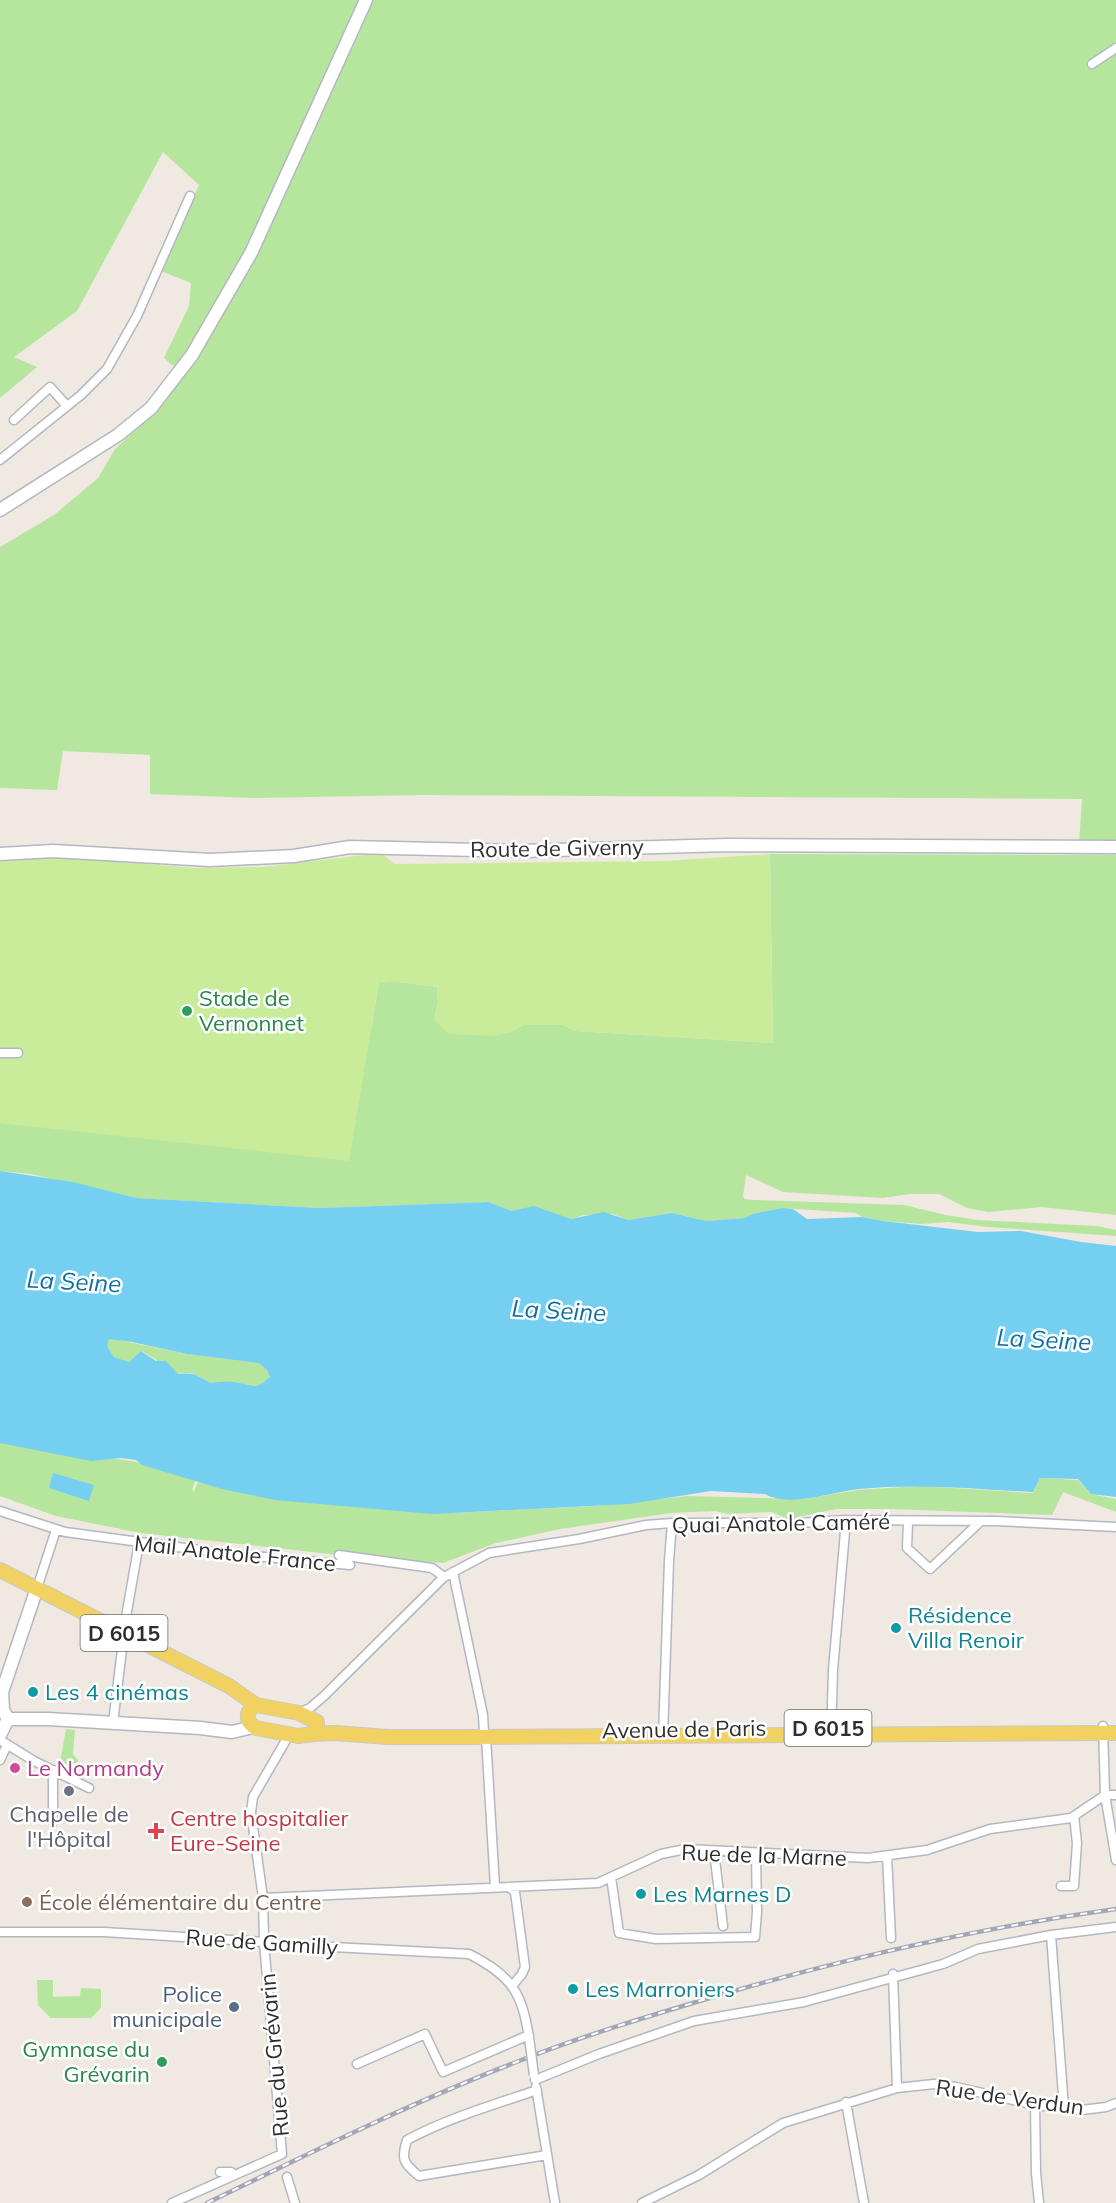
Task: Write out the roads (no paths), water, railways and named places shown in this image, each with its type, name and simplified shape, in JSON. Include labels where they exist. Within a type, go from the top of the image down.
[{"type":"main road","points":[[0,510],[118,435],[151,408],[192,355],[251,253],[366,0]]},
{"type":"main road","name":"Route de Giverny","points":[[0,854],[53,851],[210,860],[294,856],[350,847],[522,851],[726,845],[1116,847]]},
{"type":"main road","name":"D 6015","points":[[0,1570],[237,1691],[251,1715],[289,1735],[304,1737],[315,1728],[299,1713],[251,1715]]},
{"type":"main road","points":[[2,1740],[8,1719],[2,1704],[3,1682],[37,1588]]},
{"type":"main road","points":[[8,1719],[27,1718],[232,1732],[251,1715]]},
{"type":"main road","name":"Avenue de Paris","points":[[315,1728],[334,1733],[388,1737],[1109,1730]]},
{"type":"street","points":[[1092,64],[1116,48]]},
{"type":"street","points":[[0,460],[67,406],[107,369],[137,316],[190,196]]},
{"type":"street","points":[[14,420],[50,387],[67,406]]},
{"type":"street","points":[[0,1053],[18,1053]]},
{"type":"street","name":"Mail Anatole France","points":[[0,1511],[56,1530],[139,1543],[350,1565],[339,1555],[432,1568],[444,1577]]},
{"type":"street","points":[[831,1732],[833,1670],[846,1520]]},
{"type":"street","name":"Quai Anatole Caméré","points":[[299,1713],[310,1708],[324,1696],[444,1577],[489,1553],[579,1539],[646,1525],[672,1523],[798,1523],[846,1520],[981,1521],[1116,1527]]},
{"type":"street","points":[[908,1522],[907,1548],[930,1569],[981,1521]]},
{"type":"street","points":[[663,1733],[672,1523]]},
{"type":"street","points":[[37,1588],[56,1530]]},
{"type":"street","points":[[113,1723],[139,1543]]},
{"type":"street","points":[[453,1572],[486,1737],[495,1887]]},
{"type":"street","points":[[315,1728],[318,1706],[324,1696]]},
{"type":"street","points":[[1109,1730],[1105,1795],[1116,1860]]},
{"type":"street","name":"Rue du Grévarin","points":[[231,2172],[282,2154],[264,1942],[263,1898],[251,1812],[257,1791],[289,1735]]},
{"type":"street","points":[[0,1760],[2,1740],[89,1788]]},
{"type":"street","points":[[53,1770],[53,1822]]},
{"type":"street","points":[[1105,1795],[1116,1795]]},
{"type":"street","name":"Rue de la Marne","points":[[263,1898],[598,1883],[661,1854],[686,1849],[868,1858],[887,1856],[927,1850],[990,1829],[1074,1816],[1105,1795]]},
{"type":"street","points":[[1061,1886],[1074,1886],[1077,1843],[1074,1816]]},
{"type":"street","points":[[714,1851],[723,1926]]},
{"type":"street","points":[[611,1877],[619,1933],[656,1939],[755,1937],[756,1853]]},
{"type":"street","points":[[887,1856],[891,1938]]},
{"type":"street","points":[[509,1887],[515,1892],[525,1967],[512,1986],[522,2002],[529,2035],[555,2203]]},
{"type":"street","points":[[535,2077],[694,2021],[804,2002],[943,1964],[978,1949],[1051,1935],[1116,1927]]},
{"type":"street","name":"Rue de Gamilly","points":[[0,1932],[104,1932],[274,1944],[469,1953],[493,1966],[512,1986]]},
{"type":"street","points":[[1051,1935],[1064,2108]]},
{"type":"street","points":[[892,1977],[897,2088]]},
{"type":"street","points":[[357,2064],[425,2034],[443,2072],[529,2035]]},
{"type":"street","name":"Rue de Verdun","points":[[642,2203],[699,2175],[783,2123],[897,2088],[934,2084],[956,2086],[1035,2105],[1082,2110],[1106,2107],[1116,2103]]},
{"type":"street","points":[[537,2090],[428,2129],[407,2140],[403,2154],[407,2166],[419,2176],[547,2155]]},
{"type":"street","points":[[846,2102],[864,2203]]},
{"type":"street","points":[[1035,2105],[1036,2173],[1040,2203]]},
{"type":"street","points":[[220,2172],[231,2172]]},
{"type":"street","points":[[172,2203],[231,2172]]},
{"type":"street","points":[[287,2177],[295,2203]]},
{"type":"water","name":"La Seine","points":[[0,1171],[73,1182],[136,1198],[320,1208],[488,1202],[512,1211],[534,1206],[571,1219],[604,1212],[628,1220],[672,1213],[706,1221],[745,1218],[752,1214],[782,1208],[793,1209],[807,1219],[862,1217],[978,1232],[1021,1231],[1116,1246],[1116,1497],[1091,1494],[1078,1479],[1040,1478],[1033,1492],[946,1487],[881,1487],[786,1500],[765,1494],[711,1491],[629,1504],[432,1514],[275,1500],[222,1489],[142,1465],[136,1460],[121,1458],[91,1461],[0,1443]],"holes":[[[109,1339],[187,1354],[259,1363],[267,1370],[270,1377],[255,1386],[232,1382],[210,1383],[189,1373],[178,1374],[166,1361],[156,1361],[141,1351],[129,1362],[114,1357],[107,1346]]]},
{"type":"water","points":[[53,1473],[94,1485],[89,1501],[49,1488]]},
{"type":"railway","points":[[207,2203],[440,2093],[545,2051],[623,2024],[825,1966],[1018,1924],[1116,1909]]},
{"type":"place","name":"Stade de Vernonnet","points":[[187,1011]]},
{"type":"place","name":"Résidence Villa Renoir","points":[[896,1628]]},
{"type":"place","name":"Les 4 cinémas","points":[[33,1692]]},
{"type":"place","name":"Le Normandy","points":[[15,1768]]},
{"type":"place","name":"Chapelle de l'Hôpital","points":[[69,1791]]},
{"type":"place","name":"Centre hospitalier Eure-Seine","points":[[156,1831]]},
{"type":"place","name":"Les Marnes D","points":[[641,1894]]},
{"type":"place","name":"École élémentaire du Centre","points":[[27,1902]]},
{"type":"place","name":"Les Marroniers","points":[[573,1989]]},
{"type":"place","name":"Police municipale","points":[[234,2007]]},
{"type":"place","name":"Gymnase du Grévarin","points":[[162,2062]]}]
